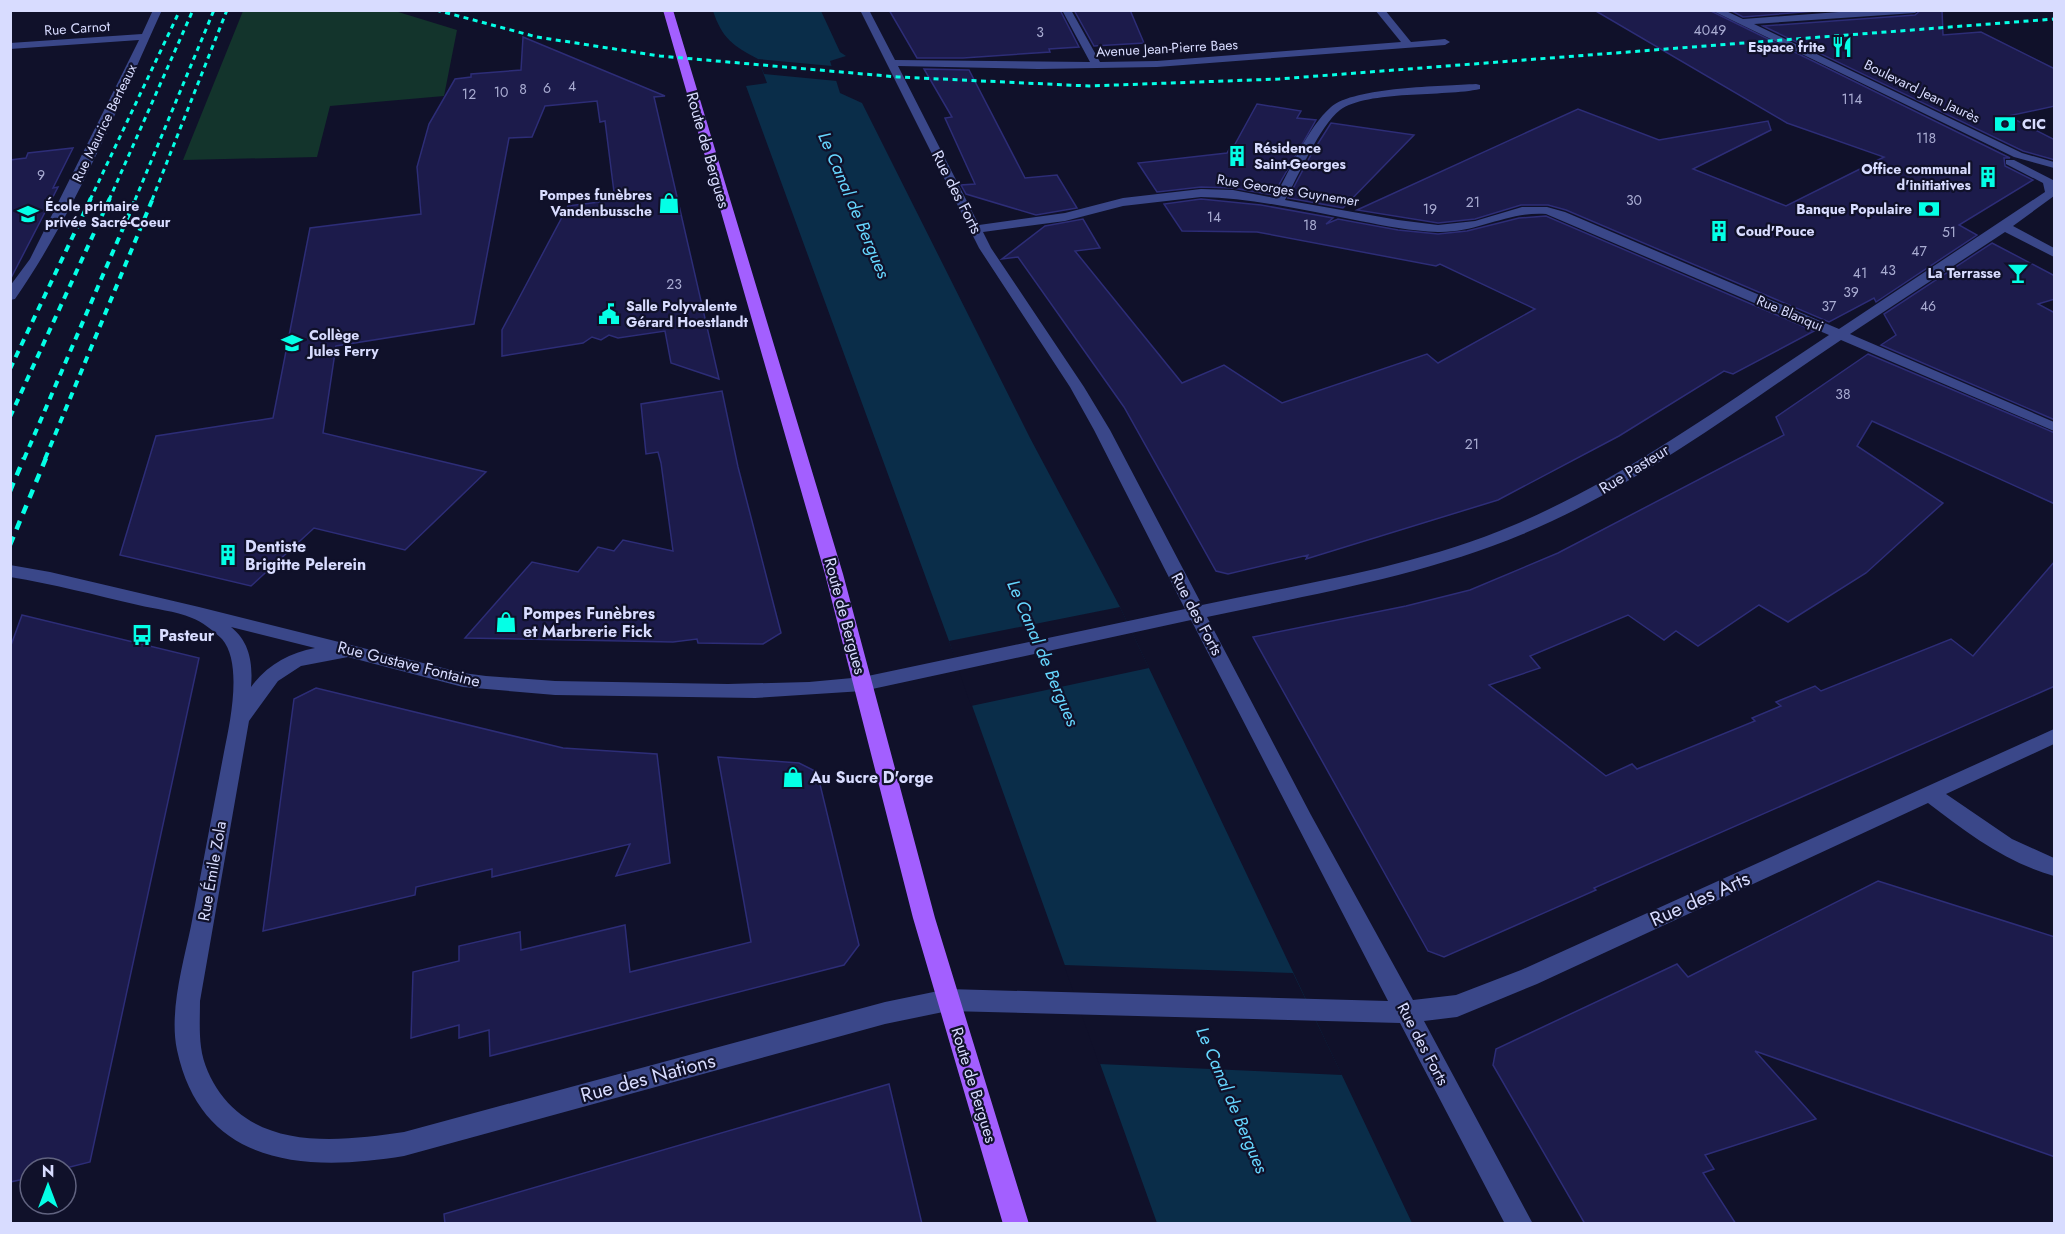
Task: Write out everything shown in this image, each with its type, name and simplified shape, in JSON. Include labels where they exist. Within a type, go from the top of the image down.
[{"type":"main road","name":"Route de Bergues","points":[[668,10],[837,585],[874,733],[948,1000],[1016,1224]]},
{"type":"street","name":"Rue Maurice Berteaux","points":[[12,290],[36,259],[158,10]]},
{"type":"street","name":"Rue des Forts","points":[[864,10],[956,187],[975,229],[1003,276],[1086,401],[1405,1011],[1520,1224]]},
{"type":"street","points":[[1066,10],[1097,65]]},
{"type":"street","points":[[1379,10],[1409,45]]},
{"type":"street","name":"Boulevard Jean Jaurès","points":[[1715,10],[1777,41],[1822,59],[2018,155],[2055,166]]},
{"type":"street","points":[[1739,22],[1915,10]]},
{"type":"street","name":"Rue Carnot","points":[[10,46],[146,37]]},
{"type":"street","name":"Boulevard Jean Jaurès","points":[[1777,41],[1807,61],[2049,183]]},
{"type":"street","name":"Avenue Jean-Pierre Baes","points":[[890,63],[1097,65],[1191,62],[1445,42]]},
{"type":"street","points":[[1278,202],[1326,121],[1340,106],[1367,98],[1476,87]]},
{"type":"street","points":[[2049,183],[2041,176],[2041,171],[2055,166]]},
{"type":"street","name":"Rue Pasteur","points":[[923,671],[1197,614],[1416,565],[1453,554],[1534,522],[1604,488],[1634,470],[2050,196],[2052,190],[2049,183]]},
{"type":"street","name":"Rue Georges Guynemer","points":[[975,229],[1065,217],[1113,204],[1221,192],[1400,224],[1439,228],[1464,227],[1524,209]]},
{"type":"street","name":"Rue Blanqui","points":[[1524,209],[1542,209],[1561,214],[2055,427]]},
{"type":"street","points":[[2003,226],[2055,253]]},
{"type":"street","name":"Rue Gustave Fontaine","points":[[10,571],[50,578],[330,644],[463,680],[513,687],[756,691],[811,689],[863,684],[923,671]]},
{"type":"street","name":"Rue Émile Zola","points":[[199,613],[228,634],[240,651],[243,672],[239,725],[188,1001],[186,1033],[192,1066],[209,1102],[240,1130]]},
{"type":"street","points":[[239,725],[259,688],[287,664],[310,655],[358,652]]},
{"type":"street","name":"Rue des Arts","points":[[1059,1002],[1333,1011],[1405,1011],[1457,1006],[1475,1000],[2055,736]]},
{"type":"street","points":[[1931,794],[1993,839],[2030,858],[2055,867]]},
{"type":"street","name":"Rue des Nations","points":[[240,1130],[259,1140],[304,1150],[354,1152],[380,1149],[885,1013],[948,1000],[1059,1002]]},
{"type":"green space","points":[[243,11],[395,11],[457,30],[444,96],[330,106],[317,157],[183,160]]},
{"type":"water","name":"Le Canal de Bergues","points":[[713,11],[821,11],[840,52],[846,56],[830,61],[840,93],[862,103],[1030,438],[1120,607],[1412,1223],[1157,1223],[949,641],[746,86],[767,83],[758,59],[742,50],[725,35]]},
{"type":"pier","points":[[758,59],[832,66],[837,81],[764,74]]},
{"type":"pier","points":[[1120,607],[1149,668],[971,706],[949,641]]},
{"type":"pier","points":[[1064,965],[1293,973],[1342,1075],[1099,1064]]},
{"type":"building","points":[[889,10],[1060,10],[1079,47],[1049,49],[1050,52],[963,58],[917,58]]},
{"type":"building","points":[[1074,10],[1130,10],[1144,43],[1094,46]]},
{"type":"building","points":[[1594,10],[1709,10],[2010,158],[2004,158],[2005,166],[2033,180],[1959,225],[1977,235],[1876,302],[1874,298],[1829,322],[1566,210],[1548,205],[1521,205],[1475,219],[1438,223],[1357,210],[1578,109],[1659,140],[1768,121],[1771,130],[1693,169],[1786,206],[1884,157],[1787,123]]},
{"type":"building","points":[[1730,10],[1828,10],[1743,17]]},
{"type":"building","points":[[1921,10],[1942,10],[1943,35],[1981,32],[2055,69],[2055,106],[2008,116],[2055,140],[2055,160],[2023,151],[1763,26],[1915,15]]},
{"type":"building","points":[[523,37],[665,96],[654,97],[719,379],[671,363],[665,331],[618,338],[609,335],[601,340],[592,337],[583,343],[502,356],[502,330],[568,206],[615,200],[605,121],[600,122],[597,101],[545,106],[532,137],[509,138],[474,324],[336,346],[323,433],[486,472],[405,550],[314,528],[251,586],[120,555],[156,436],[273,418],[310,228],[421,214],[417,167],[429,124],[455,79],[471,77],[471,74],[521,70]]},
{"type":"building","points":[[924,69],[969,70],[1025,178],[1057,175],[1077,208],[1036,215],[966,194],[961,185],[975,184],[945,118],[952,117]]},
{"type":"building","points":[[1257,104],[1301,111],[1297,118],[1316,120],[1273,195],[1233,188],[1201,187],[1157,192],[1138,163],[1227,153],[1231,146],[1234,146]]},
{"type":"building","points":[[1331,123],[1414,135],[1343,208],[1288,198],[1312,153]]},
{"type":"building","points":[[73,148],[53,188],[58,187],[10,280],[10,160],[26,158],[28,153]]},
{"type":"building","points":[[1201,199],[1261,205],[1333,218],[1326,224],[1338,219],[1398,230],[1438,234],[1467,231],[1519,218],[1546,216],[1814,331],[1733,374],[1724,371],[1619,436],[1498,500],[1306,559],[1308,555],[1228,574],[1216,571],[1124,407],[1018,257],[1002,259],[1045,226],[1083,219],[1100,248],[1075,251],[1182,383],[1224,365],[1282,403],[1427,354],[1438,363],[1535,309],[1440,264],[1436,266],[1257,232],[1182,231],[1164,204]]},
{"type":"building","points":[[1992,243],[2055,276],[2055,299],[2038,304],[2055,313],[2055,420],[1881,345],[1896,335],[1884,314]]},
{"type":"building","points":[[1868,354],[2055,433],[2055,504],[1872,421],[1857,446],[1943,503],[1866,573],[1788,622],[1759,605],[1698,646],[1676,631],[1664,640],[1628,615],[1530,656],[1540,668],[1489,685],[1606,776],[1632,764],[1637,769],[1755,721],[1752,718],[1781,706],[1776,702],[1815,686],[1821,691],[1951,639],[1973,656],[2055,561],[2055,686],[1594,888],[1596,890],[1444,957],[1428,951],[1253,637],[1406,606],[1470,590],[1558,553],[1784,435],[1776,417]]},
{"type":"building","points":[[722,391],[738,467],[781,633],[763,644],[698,643],[697,639],[673,642],[465,638],[532,562],[578,572],[598,547],[614,551],[623,540],[673,551],[661,463],[658,452],[646,454],[641,404]]},
{"type":"building","points":[[22,615],[199,658],[90,1162],[78,1165],[78,1156],[18,1156],[18,1180],[10,1182],[10,648]]},
{"type":"building","points":[[316,688],[563,748],[657,754],[670,863],[616,876],[630,844],[492,877],[492,869],[416,887],[415,895],[263,931],[294,699]]},
{"type":"building","points":[[718,757],[799,763],[817,772],[859,945],[844,965],[490,1056],[489,1030],[459,1038],[459,1025],[411,1038],[413,972],[459,961],[459,946],[520,932],[521,950],[625,925],[630,972],[751,942]]},
{"type":"building","points":[[1878,881],[2055,937],[2055,1157],[1755,1051],[1816,1119],[1705,1155],[1714,1169],[1703,1173],[1736,1224],[1585,1224],[1493,1065],[1496,1049],[1677,964],[1688,977]]},
{"type":"building","points":[[889,1084],[922,1224],[445,1224],[444,1214]]},
{"type":"railway","points":[[90,200],[180,10]]},
{"type":"railway","points":[[109,200],[193,10]]},
{"type":"railway","points":[[135,200],[214,10]]},
{"type":"railway","points":[[152,200],[227,10]]},
{"type":"railway","points":[[436,10],[537,37],[660,56],[898,77],[1089,86],[1279,79],[2054,19]]},
{"type":"railway","points":[[10,369],[91,198]]},
{"type":"railway","points":[[10,417],[110,198]]},
{"type":"railway","points":[[24,459],[136,198]]},
{"type":"railway","points":[[45,459],[153,198]]},
{"type":"railway","points":[[10,491],[24,458]]},
{"type":"railway","points":[[10,545],[46,458]]},
{"type":"place","name":"Espace frite","points":[[1842,47]]},
{"type":"place","name":"CIC","points":[[2005,124]]},
{"type":"place","name":"Résidence Saint-Georges","points":[[1237,156]]},
{"type":"place","name":"Office communal d'initiatives","points":[[1988,177]]},
{"type":"place","name":"Pompes funèbres Vandenbussche","points":[[669,203]]},
{"type":"place","name":"Banque Populaire","points":[[1929,209]]},
{"type":"place","name":"École primaire privée Sacré-Coeur","points":[[28,214]]},
{"type":"place","name":"Coud'Pouce","points":[[1719,231]]},
{"type":"place","name":"La Terrasse","points":[[2018,273]]},
{"type":"place","name":"Salle Polyvalente Gérard Hoestlandt","points":[[609,314]]},
{"type":"place","name":"Collège Jules Ferry","points":[[292,343]]},
{"type":"place","name":"Dentiste Brigitte Pelerein","points":[[228,555]]},
{"type":"place","name":"Pompes Funèbres et Marbrerie Fick","points":[[506,622]]},
{"type":"place","name":"Pasteur","points":[[142,635]]},
{"type":"place","name":"Au Sucre D'orge","points":[[793,777]]}]
